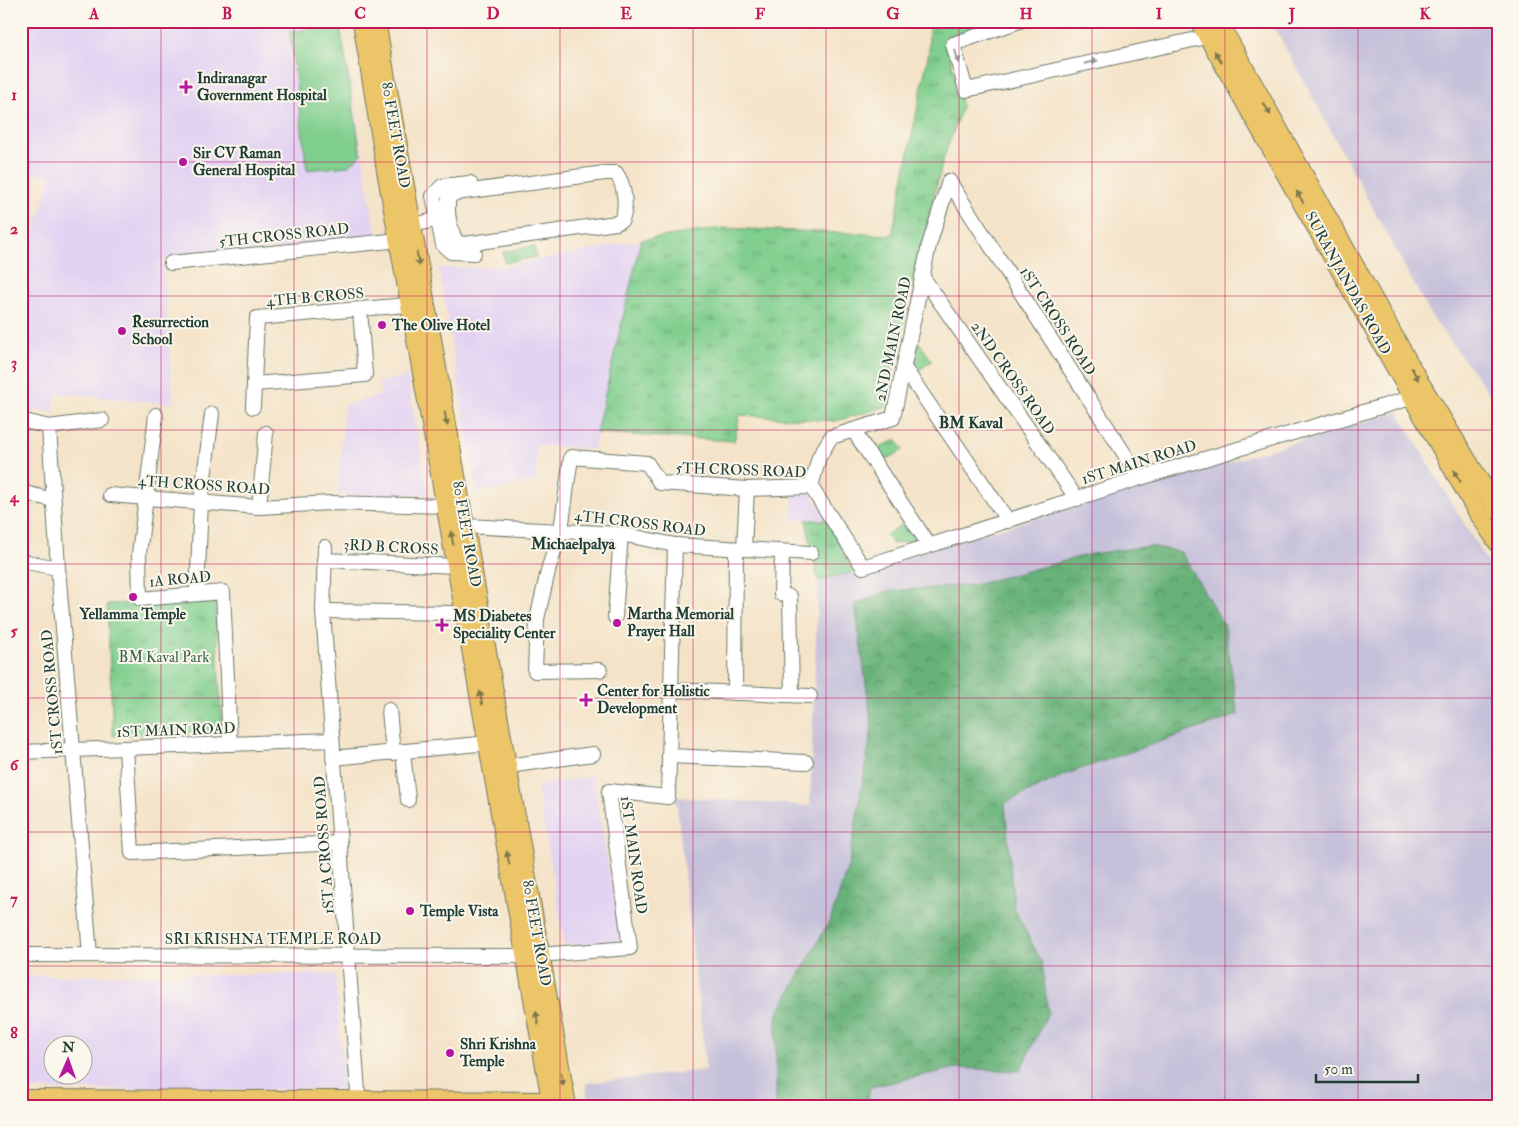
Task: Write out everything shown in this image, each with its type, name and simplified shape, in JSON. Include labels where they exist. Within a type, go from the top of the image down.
[{"type":"main road","name":"80 FEET ROAD","points":[[362,21],[408,231]]},
{"type":"main road","name":"80 FEET ROAD","points":[[376,21],[456,566],[489,744],[533,955],[560,1103]]},
{"type":"main road","name":"SURANJANDAS ROAD","points":[[1218,21],[1420,396]]},
{"type":"main road","name":"SURANJANDAS ROAD","points":[[1203,29],[1420,396],[1490,508],[1498,543]]},
{"type":"main road","name":"80 FEET ROAD","points":[[418,304],[465,526],[508,766],[533,955]]},
{"type":"main road","points":[[21,1099],[560,1103]]},
{"type":"street","points":[[1020,21],[953,44],[966,90],[1203,29]]},
{"type":"street","points":[[471,183],[442,186],[438,188],[433,196],[443,221],[456,242],[465,244],[616,223],[622,220],[625,211],[621,180],[616,173],[456,192],[450,196],[443,221],[443,245],[448,251],[474,253]]},
{"type":"street","name":"2ND MAIN ROAD","points":[[811,487],[819,456],[831,437],[893,418],[905,368],[929,245],[949,181]]},
{"type":"street","name":"1ST CROSS ROAD","points":[[949,181],[1140,478]]},
{"type":"street","name":"5TH CROSS ROAD","points":[[171,263],[408,231],[443,221]]},
{"type":"street","name":"2ND CROSS ROAD","points":[[922,276],[1077,499]]},
{"type":"street","name":"4TH B CROSS","points":[[255,384],[257,318],[418,304]]},
{"type":"street","points":[[253,407],[255,384],[365,375],[360,309]]},
{"type":"street","points":[[905,368],[1008,521]]},
{"type":"street","name":"1ST MAIN ROAD","points":[[863,567],[1140,478],[1420,396]]},
{"type":"street","points":[[197,594],[201,502],[212,414]]},
{"type":"street","points":[[144,497],[156,415]]},
{"type":"street","points":[[21,420],[49,427],[102,420]]},
{"type":"street","name":"1ST CROSS ROAD","points":[[49,427],[58,568],[90,955]]},
{"type":"street","points":[[853,430],[929,545]]},
{"type":"street","points":[[259,507],[266,433]]},
{"type":"street","name":"5TH CROSS ROAD","points":[[561,530],[571,457],[647,463],[660,483],[747,490],[811,487],[863,567]]},
{"type":"street","points":[[735,693],[740,549],[747,490]]},
{"type":"street","points":[[21,492],[53,500]]},
{"type":"street","name":"4TH CROSS ROAD","points":[[110,496],[144,497],[259,507],[330,503],[446,506]]},
{"type":"street","name":"1A ROAD","points":[[144,497],[139,554],[140,599],[223,592],[230,744]]},
{"type":"street","name":"4TH CROSS ROAD","points":[[465,526],[620,534],[675,545],[811,553]]},
{"type":"street","points":[[561,530],[549,568],[537,619],[535,672],[600,670]]},
{"type":"street","points":[[614,617],[620,534]]},
{"type":"street","name":"1ST MAIN ROAD","points":[[533,955],[630,948],[609,792],[668,797],[675,545]]},
{"type":"street","points":[[782,552],[781,594],[790,597],[792,695]]},
{"type":"street","name":"3RD B CROSS","points":[[325,553],[456,566]]},
{"type":"street","name":"1ST A CROSS ROAD","points":[[325,553],[323,611],[359,1103]]},
{"type":"street","points":[[21,561],[58,568]]},
{"type":"street","points":[[323,611],[455,613]]},
{"type":"street","points":[[672,690],[810,696]]},
{"type":"street","points":[[388,710],[408,800]]},
{"type":"street","name":"1ST MAIN ROAD","points":[[21,752],[332,740]]},
{"type":"street","points":[[334,758],[489,744]]},
{"type":"street","points":[[126,748],[132,853],[340,844]]},
{"type":"street","points":[[508,766],[593,754]]},
{"type":"street","points":[[670,756],[806,762]]},
{"type":"street","name":"SRI KRISHNA TEMPLE ROAD","points":[[21,954],[533,955]]},
{"type":"shaded area","name":"Indiranagar Government Hospital","points":[[21,21],[340,21],[377,240],[163,260],[173,404],[56,393],[54,413],[21,405],[21,280],[51,176],[21,170]]},
{"type":"shaded area","points":[[1271,21],[1498,21],[1498,405],[1432,317]]},
{"type":"shaded area","points":[[641,240],[594,449],[537,445],[536,481],[477,493],[439,268],[503,267]]},
{"type":"shaded area","points":[[407,377],[428,494],[338,495],[344,405],[382,395],[378,382]]},
{"type":"shaded area","points":[[1398,412],[1498,581],[1498,1106],[588,1106],[586,1083],[706,1070],[676,797],[810,806],[818,580],[853,572]]},
{"type":"shaded area","points":[[793,493],[811,494],[828,520],[792,519]]},
{"type":"shaded area","points":[[593,776],[621,941],[565,945],[537,786]]},
{"type":"shaded area","points":[[335,974],[344,1089],[24,1090],[21,976]]},
{"type":"green space","points":[[929,21],[995,21],[946,38],[962,107],[944,157],[917,262],[886,407],[836,421],[740,415],[734,441],[596,433],[641,240],[723,228],[892,235],[929,51]]},
{"type":"green space","points":[[340,25],[361,155],[349,166],[307,170],[290,32]]},
{"type":"green space","points":[[534,246],[536,257],[505,263],[503,252]]},
{"type":"green space","points":[[919,342],[932,361],[915,373],[911,368]]},
{"type":"green space","points":[[896,439],[903,450],[882,462],[875,451]]},
{"type":"green space","points":[[806,520],[828,520],[853,572],[818,580]]},
{"type":"green space","points":[[905,522],[918,539],[893,544],[886,535]]},
{"type":"green space","points":[[1150,546],[1181,552],[1225,627],[1238,715],[1066,774],[1005,803],[1014,908],[1042,963],[1048,1013],[1020,1071],[956,1068],[870,1087],[867,1106],[776,1106],[776,1017],[831,918],[849,863],[872,727],[855,605],[888,591],[974,585],[1091,554]]},
{"type":"green space","name":"BM Kaval Park","points":[[215,599],[222,731],[113,736],[107,604]]},
{"type":"place","name":"Indiranagar Government Hospital","points":[[186,87]]},
{"type":"place","name":"Sir CV Raman General Hospital","points":[[183,162]]},
{"type":"place","name":"The Olive Hotel","points":[[382,325]]},
{"type":"place","name":"Resurrection School","points":[[122,331]]},
{"type":"place","name":"Yellamma Temple","points":[[133,597]]},
{"type":"place","name":"Martha Memorial Prayer Hall","points":[[617,623]]},
{"type":"place","name":"MS Diabetes Speciality Center","points":[[442,625]]},
{"type":"place","name":"Center for Holistic Development","points":[[586,700]]},
{"type":"place","name":"Temple Vista","points":[[410,911]]},
{"type":"place","name":"Shri Krishna Temple","points":[[450,1053]]},
{"type":"district","name":"BM Kaval","points":[[971,422]]},
{"type":"district","name":"Michaelpalya","points":[[573,543]]}]
